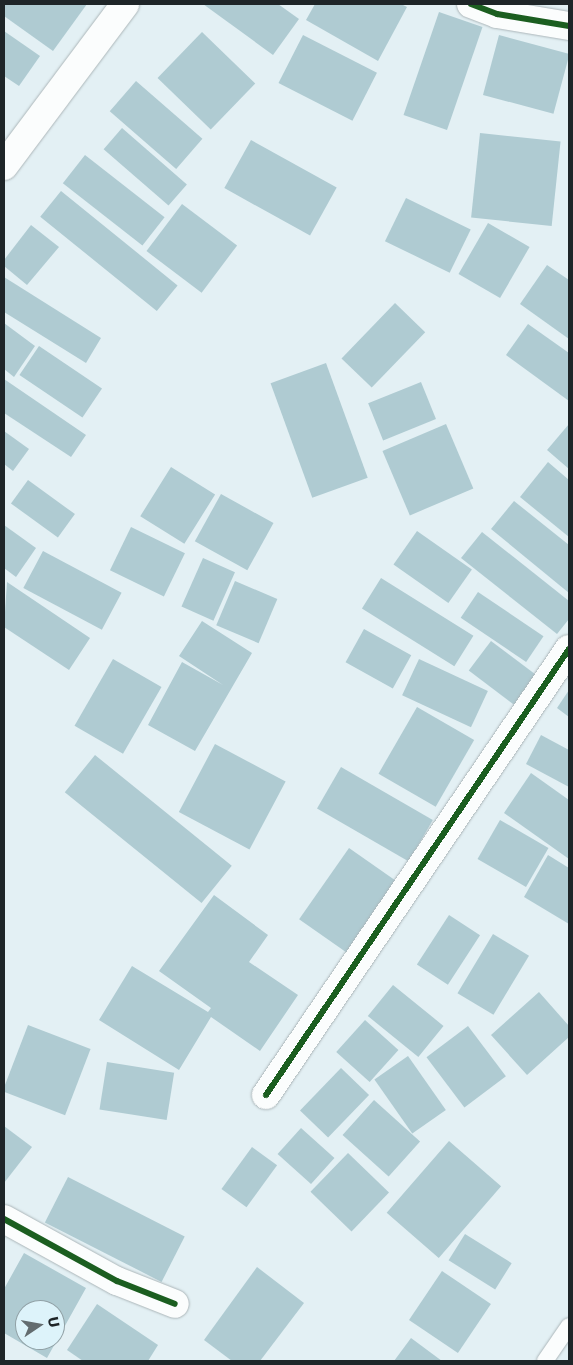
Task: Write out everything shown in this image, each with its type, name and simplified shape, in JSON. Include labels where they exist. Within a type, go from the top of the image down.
[{"type":"main road","points":[[4,166],[125,4]]},
{"type":"main road","points":[[471,4],[497,14],[569,26]]},
{"type":"main road","points":[[266,1095],[568,654]]},
{"type":"main road","points":[[4,1219],[117,1281],[175,1304]]},
{"type":"lane","points":[[545,1361],[569,1326]]},
{"type":"building","points":[[4,4],[87,4],[53,51],[4,16]]},
{"type":"building","points":[[203,4],[278,4],[299,19],[273,55]]},
{"type":"building","points":[[315,4],[401,4],[407,7],[378,61],[306,20]]},
{"type":"building","points":[[439,12],[482,27],[447,130],[404,115]]},
{"type":"building","points":[[4,31],[40,56],[19,86],[4,76]]},
{"type":"building","points":[[202,32],[255,83],[211,129],[158,78]]},
{"type":"building","points":[[303,35],[377,73],[352,121],[278,83]]},
{"type":"building","points":[[499,35],[569,54],[553,114],[483,95]]},
{"type":"building","points":[[136,81],[202,139],[176,169],[110,111]]},
{"type":"building","points":[[122,128],[187,184],[169,206],[104,149]]},
{"type":"building","points":[[480,133],[561,141],[552,226],[471,218]]},
{"type":"building","points":[[251,140],[337,188],[310,236],[224,188]]},
{"type":"building","points":[[85,155],[165,217],[142,246],[63,183]]},
{"type":"building","points":[[61,191],[178,285],[157,311],[40,217]]},
{"type":"building","points":[[406,198],[471,230],[450,273],[385,241]]},
{"type":"building","points":[[182,204],[237,246],[202,293],[146,251]]},
{"type":"building","points":[[488,223],[530,247],[500,298],[459,274]]},
{"type":"building","points":[[31,225],[59,247],[27,285],[4,266],[4,260]]},
{"type":"building","points":[[547,265],[569,280],[569,339],[520,304]]},
{"type":"building","points":[[4,277],[101,338],[86,363],[4,312]]},
{"type":"building","points":[[395,303],[425,332],[372,388],[342,358]]},
{"type":"building","points":[[4,323],[35,346],[14,377],[4,369]]},
{"type":"building","points":[[528,324],[569,353],[569,401],[506,355]]},
{"type":"building","points":[[39,346],[102,388],[82,418],[19,375]]},
{"type":"building","points":[[326,363],[368,478],[312,498],[271,383]]},
{"type":"building","points":[[4,379],[86,435],[71,457],[4,413]]},
{"type":"building","points":[[421,382],[436,419],[383,440],[368,403]]},
{"type":"building","points":[[446,424],[473,488],[410,515],[382,451]]},
{"type":"building","points":[[569,424],[569,469],[547,450]]},
{"type":"building","points":[[4,431],[29,449],[13,471],[4,464]]},
{"type":"building","points":[[548,462],[569,480],[569,537],[520,497]]},
{"type":"building","points":[[171,467],[215,495],[184,544],[140,516]]},
{"type":"building","points":[[28,480],[75,514],[58,538],[11,503]]},
{"type":"building","points":[[221,494],[273,523],[247,570],[195,541]]},
{"type":"building","points":[[514,501],[569,545],[569,593],[491,529]]},
{"type":"building","points":[[4,525],[36,548],[16,577],[4,568]]},
{"type":"building","points":[[131,527],[185,553],[164,596],[110,570]]},
{"type":"building","points":[[417,531],[472,569],[448,603],[393,565]]},
{"type":"building","points":[[482,532],[569,601],[569,619],[557,634],[461,558]]},
{"type":"building","points":[[43,551],[122,593],[102,630],[23,588]]},
{"type":"building","points":[[203,558],[235,572],[213,621],[181,606]]},
{"type":"building","points":[[381,578],[473,636],[454,666],[362,609]]},
{"type":"building","points":[[235,581],[277,599],[259,643],[216,625]]},
{"type":"building","points":[[7,582],[90,638],[69,670],[4,627]]},
{"type":"building","points":[[478,592],[543,636],[526,662],[461,618]]},
{"type":"building","points":[[202,621],[252,653],[195,751],[148,725],[182,662],[223,685],[179,656]]},
{"type":"building","points":[[364,629],[411,655],[393,688],[346,662]]},
{"type":"building","points":[[491,641],[543,680],[521,710],[469,671]]},
{"type":"building","points":[[113,659],[161,687],[123,754],[74,726]]},
{"type":"building","points":[[419,659],[488,691],[471,727],[402,695]]},
{"type":"building","points":[[569,690],[569,717],[557,708]]},
{"type":"building","points":[[417,707],[474,740],[436,807],[378,774]]},
{"type":"building","points":[[541,735],[569,750],[569,787],[526,764]]},
{"type":"building","points":[[215,744],[286,782],[249,850],[179,812]]},
{"type":"building","points":[[95,755],[232,866],[202,903],[65,792]]},
{"type":"building","points":[[341,767],[433,820],[409,862],[317,809]]},
{"type":"building","points":[[531,773],[569,800],[569,859],[504,813]]},
{"type":"building","points":[[500,820],[548,848],[526,887],[478,859]]},
{"type":"building","points":[[349,848],[397,881],[347,953],[299,919]]},
{"type":"building","points":[[548,855],[569,868],[569,924],[524,897]]},
{"type":"building","points":[[214,895],[268,935],[249,962],[298,995],[260,1051],[211,1017],[179,1070],[99,1020],[132,966],[208,1012],[211,1008],[159,971]]},
{"type":"building","points":[[449,915],[480,935],[448,985],[417,964]]},
{"type":"building","points":[[493,934],[529,956],[493,1015],[457,993]]},
{"type":"building","points":[[393,985],[444,1026],[418,1057],[368,1016]]},
{"type":"building","points":[[539,992],[569,1026],[569,1037],[527,1075],[491,1035]]},
{"type":"building","points":[[365,1020],[398,1050],[370,1082],[336,1052]]},
{"type":"building","points":[[28,1025],[91,1049],[65,1115],[4,1092]]},
{"type":"building","points":[[468,1026],[506,1076],[464,1108],[426,1057]]},
{"type":"building","points":[[408,1056],[446,1110],[412,1134],[374,1080]]},
{"type":"building","points":[[107,1062],[174,1073],[167,1120],[99,1109]]},
{"type":"building","points":[[341,1068],[369,1095],[328,1138],[300,1110]]},
{"type":"building","points":[[374,1100],[420,1141],[389,1176],[343,1135]]},
{"type":"building","points":[[4,1126],[32,1147],[4,1183]]},
{"type":"building","points":[[301,1128],[334,1158],[311,1184],[278,1154]]},
{"type":"building","points":[[449,1141],[501,1186],[439,1258],[387,1213]]},
{"type":"building","points":[[252,1147],[277,1165],[247,1207],[221,1189]]},
{"type":"building","points":[[348,1153],[389,1193],[351,1231],[310,1192]]},
{"type":"building","points":[[68,1177],[185,1236],[162,1282],[45,1222]]},
{"type":"building","points":[[465,1234],[512,1263],[495,1289],[449,1260]]},
{"type":"building","points":[[24,1253],[86,1288],[65,1326],[65,1300],[15,1300],[15,1339],[4,1333],[4,1289]]},
{"type":"building","points":[[257,1267],[304,1303],[260,1361],[232,1361],[204,1340]]},
{"type":"building","points":[[442,1271],[491,1304],[458,1353],[409,1320]]},
{"type":"building","points":[[97,1304],[158,1345],[148,1361],[83,1361],[67,1350]]},
{"type":"building","points":[[411,1338],[442,1361],[394,1361]]},
{"type":"building","points":[[33,1350],[51,1350],[47,1358]]},
{"type":"cycle path","points":[[471,4],[497,14],[569,26]]},
{"type":"cycle path","points":[[266,1095],[569,649]]},
{"type":"cycle path","points":[[4,1219],[117,1281],[175,1304]]}]
